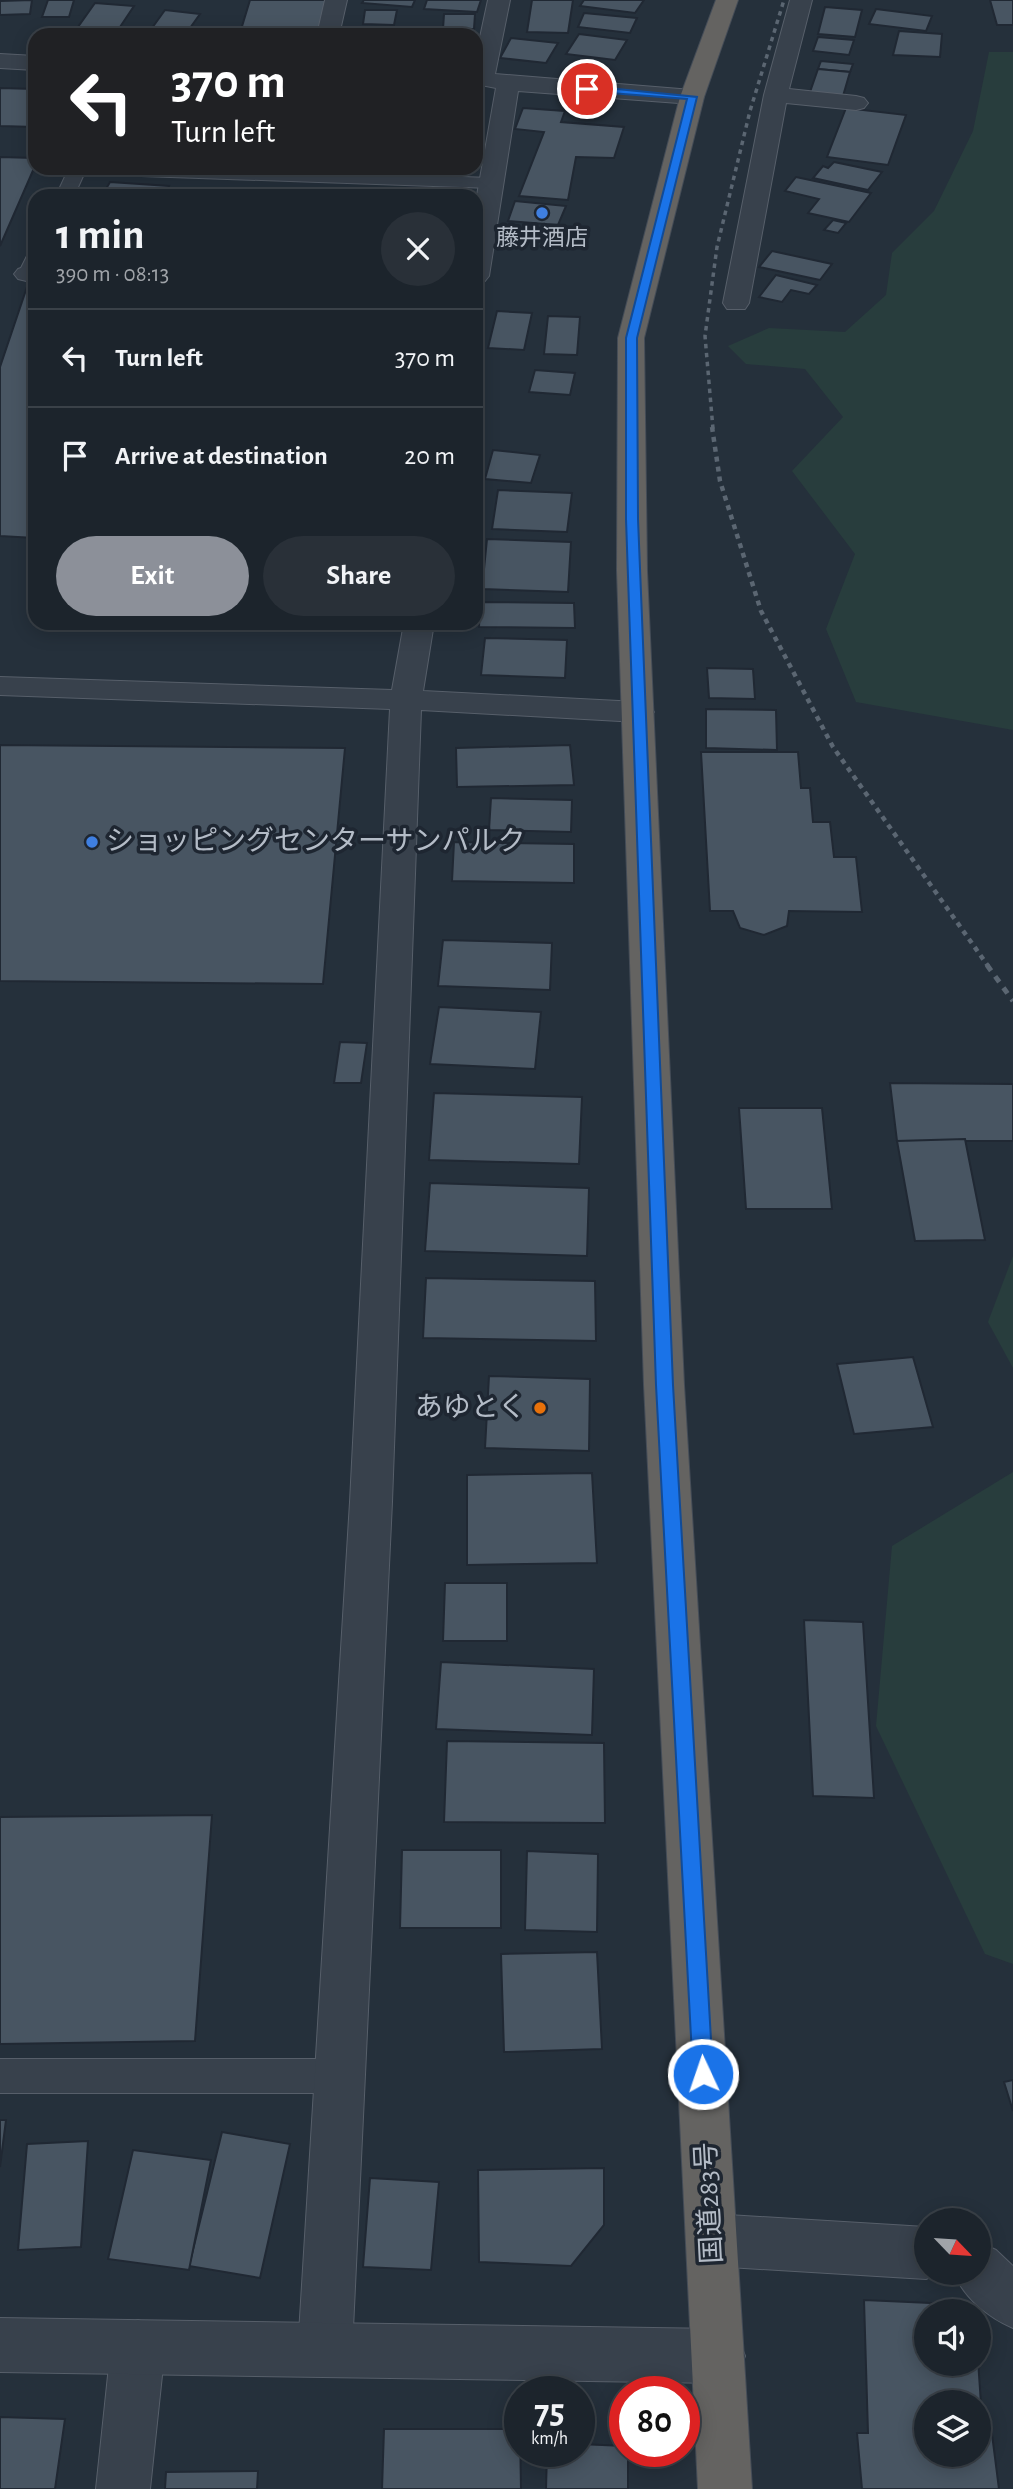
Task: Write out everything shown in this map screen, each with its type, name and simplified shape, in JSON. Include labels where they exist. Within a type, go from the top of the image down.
[{"type":"highway","name":"国道283号","points":[[725,2489],[664,1385],[632,571],[631,338],[692,97],[727,0]]},
{"type":"street","points":[[330,28],[336,0]]},
{"type":"street","points":[[483,62],[499,0]]},
{"type":"street","points":[[736,303],[776,95],[801,0]]},
{"type":"street","points":[[0,61],[28,63]]},
{"type":"street","points":[[483,78],[508,83],[692,97]]},
{"type":"street","points":[[483,233],[508,83]]},
{"type":"street","points":[[776,95],[856,103]]},
{"type":"street","points":[[325,2350],[372,1477],[407,700],[418,630]]},
{"type":"street","points":[[0,685],[407,700],[638,712]]},
{"type":"street","points":[[712,2240],[914,2252]]},
{"type":"street","points":[[991,2281],[1013,2302]]},
{"type":"street","points":[[0,2345],[718,2356]]},
{"type":"street","points":[[123,2489],[138,2347]]},
{"type":"lane","points":[[271,175],[491,183]]},
{"type":"lane","points":[[0,2076],[339,2076]]},
{"type":"green space","points":[[989,52],[1013,52],[1013,730],[856,702],[826,629],[855,554],[792,471],[843,417],[805,369],[746,364],[728,346],[769,328],[845,332],[886,295],[892,253],[934,211],[973,131]]},
{"type":"green space","points":[[1013,1256],[1013,1368],[988,1322]]},
{"type":"green space","points":[[1013,1472],[1013,1964],[985,1954],[876,1726],[892,1546]]},
{"type":"building","points":[[32,0],[30,14],[0,15],[0,1]]},
{"type":"building","points":[[48,0],[74,0],[69,17],[42,17]]},
{"type":"building","points":[[250,0],[328,0],[321,28],[242,28]]},
{"type":"building","points":[[364,0],[415,0],[412,7],[362,3]]},
{"type":"building","points":[[427,0],[481,0],[477,12],[424,9]]},
{"type":"building","points":[[532,0],[573,0],[568,33],[527,32]]},
{"type":"building","points":[[584,0],[644,0],[635,13],[580,6]]},
{"type":"building","points":[[990,0],[1013,0],[1013,25],[997,25]]},
{"type":"building","points":[[95,3],[134,6],[119,28],[78,27]]},
{"type":"building","points":[[825,7],[862,10],[855,37],[818,34]]},
{"type":"building","points":[[876,9],[932,16],[926,31],[869,24]]},
{"type":"building","points":[[165,10],[200,14],[190,28],[152,28]]},
{"type":"building","points":[[365,10],[397,10],[394,25],[363,24]]},
{"type":"building","points":[[584,13],[637,18],[630,33],[578,27]]},
{"type":"building","points":[[444,14],[475,14],[474,28],[443,28]]},
{"type":"building","points":[[899,31],[942,34],[940,57],[893,55]]},
{"type":"building","points":[[579,34],[627,40],[615,60],[566,54]]},
{"type":"building","points":[[818,37],[854,40],[849,55],[813,51]]},
{"type":"building","points":[[511,38],[558,43],[546,63],[500,58]]},
{"type":"building","points":[[821,61],[853,64],[850,72],[818,69]]},
{"type":"building","points":[[818,69],[850,72],[843,96],[810,92]]},
{"type":"building","points":[[0,88],[28,89],[28,127],[0,126]]},
{"type":"building","points":[[523,108],[565,111],[561,122],[624,127],[614,158],[576,157],[568,200],[519,196],[544,132],[515,129]]},
{"type":"building","points":[[846,108],[906,115],[888,165],[827,157]]},
{"type":"building","points":[[0,157],[28,158],[28,175],[31,175],[0,246]]},
{"type":"building","points":[[834,162],[882,172],[868,190],[813,178],[823,166],[828,168]]},
{"type":"building","points":[[796,177],[871,193],[849,222],[808,213],[819,199],[785,191]]},
{"type":"building","points":[[110,182],[169,186],[168,189],[106,189]]},
{"type":"building","points":[[515,201],[566,206],[558,225],[508,221]]},
{"type":"building","points":[[833,220],[846,223],[838,233],[824,230]]},
{"type":"building","points":[[772,251],[832,264],[820,280],[759,267]]},
{"type":"building","points":[[776,275],[817,285],[809,294],[791,290],[782,302],[759,297]]},
{"type":"building","points":[[28,287],[28,538],[0,536],[0,367]]},
{"type":"building","points":[[497,311],[532,313],[524,350],[488,348]]},
{"type":"building","points":[[548,316],[580,317],[577,355],[544,354]]},
{"type":"building","points":[[535,370],[575,373],[570,395],[529,392]]},
{"type":"building","points":[[493,450],[540,455],[531,483],[485,479]]},
{"type":"building","points":[[498,490],[572,493],[567,532],[492,529]]},
{"type":"building","points":[[487,539],[571,542],[568,592],[483,589]]},
{"type":"building","points":[[483,602],[574,603],[575,628],[483,627]]},
{"type":"building","points":[[485,638],[567,640],[565,678],[481,675]]},
{"type":"building","points":[[707,668],[753,669],[755,699],[709,698]]},
{"type":"building","points":[[706,709],[776,710],[777,750],[706,748]]},
{"type":"building","points":[[0,745],[345,748],[323,984],[0,981]]},
{"type":"building","points":[[570,745],[574,785],[457,787],[456,748]]},
{"type":"building","points":[[701,752],[798,752],[801,788],[810,788],[813,822],[830,822],[834,857],[856,857],[862,912],[789,911],[787,926],[764,935],[740,928],[733,911],[710,911]]},
{"type":"building","points":[[491,798],[572,800],[571,832],[489,830]]},
{"type":"building","points":[[454,842],[574,844],[574,883],[452,881]]},
{"type":"building","points":[[443,940],[552,943],[550,990],[438,986]]},
{"type":"building","points":[[439,1007],[541,1012],[535,1069],[430,1064]]},
{"type":"building","points":[[340,1042],[367,1043],[361,1083],[334,1083]]},
{"type":"building","points":[[890,1083],[1013,1084],[1013,1141],[897,1141]]},
{"type":"building","points":[[434,1093],[582,1097],[579,1164],[429,1160]]},
{"type":"building","points":[[739,1108],[822,1108],[832,1209],[746,1209]]},
{"type":"building","points":[[965,1139],[985,1240],[915,1241],[897,1141]]},
{"type":"building","points":[[430,1183],[589,1188],[587,1256],[425,1251]]},
{"type":"building","points":[[426,1278],[595,1281],[596,1341],[423,1338]]},
{"type":"building","points":[[913,1357],[933,1427],[854,1434],[837,1364]]},
{"type":"building","points":[[489,1376],[590,1379],[589,1451],[485,1448]]},
{"type":"building","points":[[592,1473],[597,1563],[467,1565],[467,1475]]},
{"type":"building","points":[[445,1583],[507,1583],[507,1641],[443,1641]]},
{"type":"building","points":[[804,1620],[863,1622],[874,1798],[813,1796]]},
{"type":"building","points":[[441,1662],[594,1669],[592,1735],[436,1729]]},
{"type":"building","points":[[447,1741],[604,1743],[605,1823],[444,1822]]},
{"type":"building","points":[[212,1815],[195,2041],[0,2044],[0,1817]]},
{"type":"building","points":[[402,1850],[501,1850],[501,1928],[400,1928]]},
{"type":"building","points":[[527,1851],[598,1854],[597,1932],[525,1930]]},
{"type":"building","points":[[597,1952],[602,2049],[504,2052],[501,1954]]},
{"type":"building","points":[[1013,2080],[1013,2111],[1004,2082]]},
{"type":"building","points":[[0,2120],[6,2120],[0,2167]]},
{"type":"building","points":[[222,2132],[290,2144],[260,2278],[189,2266]]},
{"type":"building","points":[[88,2141],[81,2247],[18,2250],[27,2144]]},
{"type":"building","points":[[133,2150],[211,2160],[189,2270],[108,2259]]},
{"type":"building","points":[[604,2168],[604,2225],[571,2266],[479,2262],[478,2170]]},
{"type":"building","points":[[370,2178],[439,2182],[431,2270],[363,2267]]},
{"type":"building","points":[[864,2300],[914,2302],[914,2376],[979,2376],[980,2390],[914,2390],[914,2467],[991,2467],[992,2434],[999,2489],[862,2489],[857,2433],[868,2433]]},
{"type":"building","points":[[0,2417],[65,2419],[55,2489],[0,2489]]},
{"type":"building","points":[[384,2429],[504,2429],[504,2467],[521,2467],[521,2489],[382,2489]]},
{"type":"building","points":[[595,2445],[609,2445],[609,2467],[628,2467],[628,2489],[546,2489],[547,2467],[595,2467]]},
{"type":"building","points":[[258,2471],[257,2489],[165,2489],[166,2472]]},
{"type":"railway","points":[[713,429],[705,336],[717,247],[750,111],[784,0]]},
{"type":"railway","points":[[712,427],[720,481],[761,611],[833,747],[988,966]]},
{"type":"railway","points":[[987,965],[1013,1001]]},
{"type":"place","name":"藤井酒店","points":[[542,213]]},
{"type":"place","name":"ショッピングセンターサンパルク","points":[[92,842]]},
{"type":"place","name":"あゆとく","points":[[540,1408]]},
{"type":"route","points":[[587,89],[692,97],[631,338],[632,571],[664,1385],[703,2074]]}]
